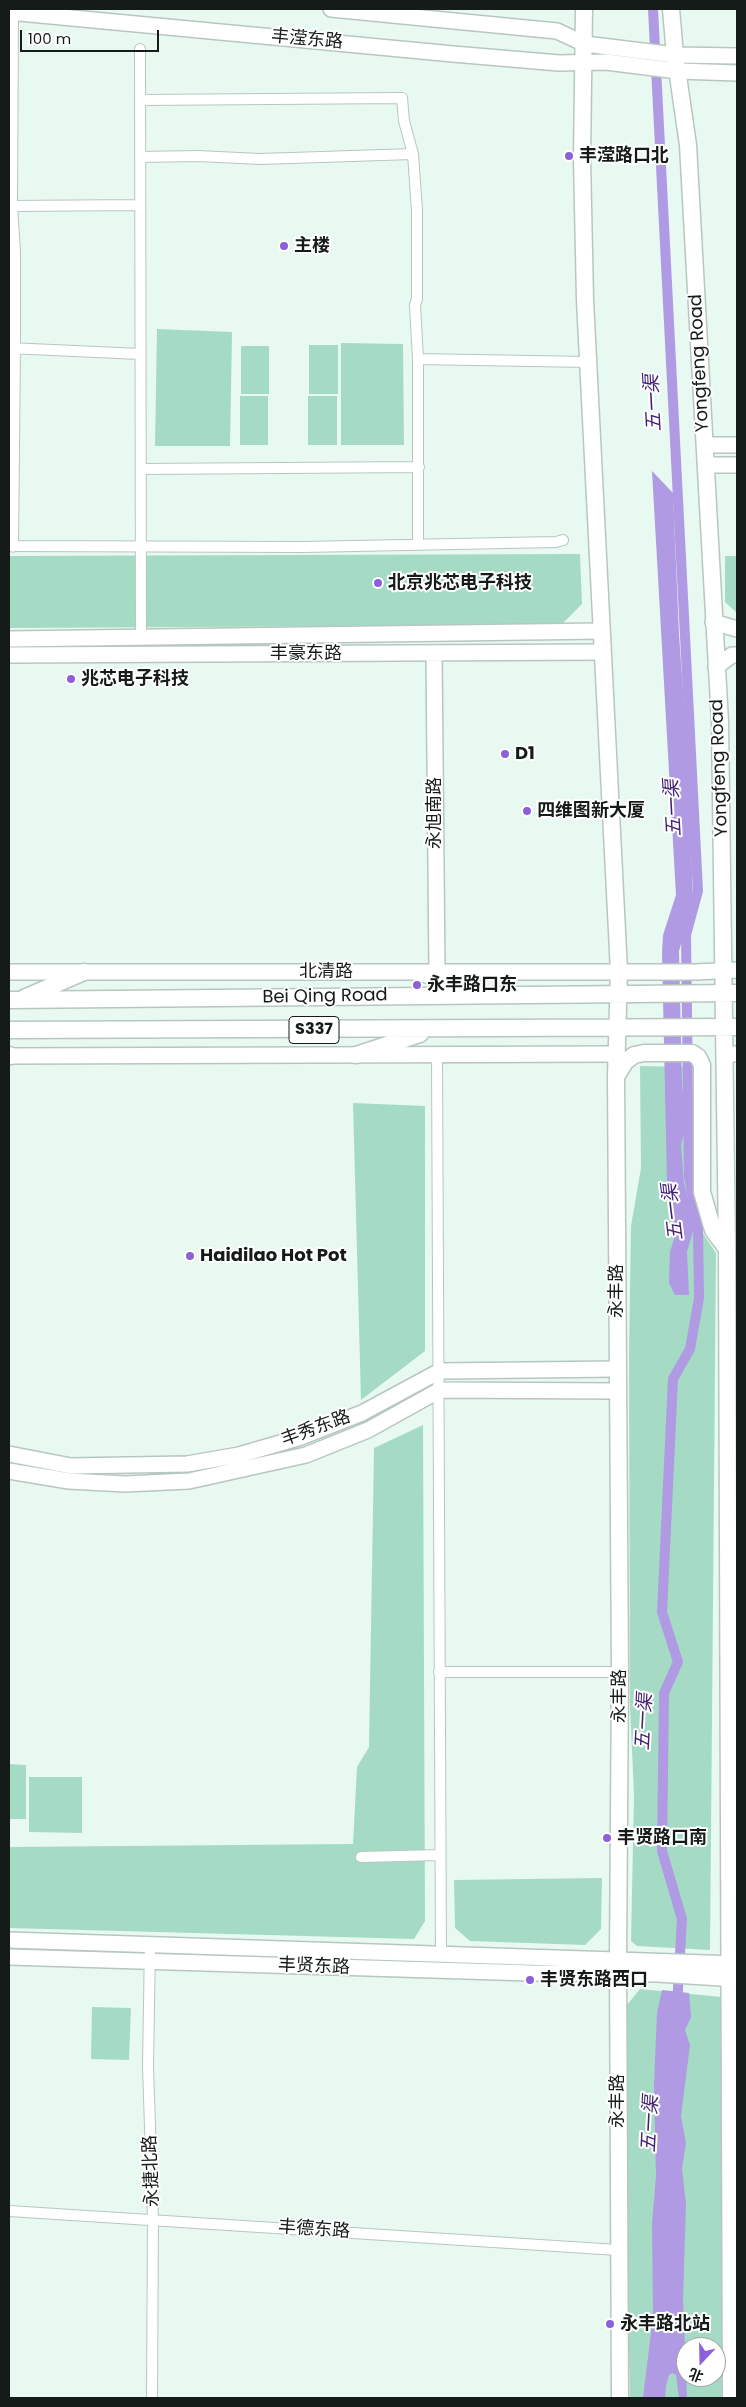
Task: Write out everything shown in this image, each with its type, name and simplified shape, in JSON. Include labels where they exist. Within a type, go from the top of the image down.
[{"type":"main road","points":[[584,9],[582,167],[588,362],[619,971],[617,994]]},
{"type":"main road","name":"Yongfeng Road","points":[[671,9],[676,63],[688,145],[720,722],[731,970],[727,1249],[732,1389],[734,1971],[732,2398]]},
{"type":"main road","points":[[13,1000],[84,972]]},
{"type":"main road","points":[[430,973],[490,995]]},
{"type":"main road","name":"Bei Qing Road","points":[[13,1000],[730,993]]},
{"type":"main road","name":"永丰路","points":[[617,994],[617,1392],[620,1672],[618,2250],[620,2398]]},
{"type":"main road","name":"Bei Qing Road","points":[[9,1030],[730,1027]]},
{"type":"main road","points":[[356,1055],[436,1029]]},
{"type":"main road","points":[[616,1077],[625,1062],[634,1055],[644,1053],[692,1053],[698,1057],[702,1065],[702,1192],[713,1230],[727,1249]]},
{"type":"street","name":"丰滢东路","points":[[331,9],[357,10],[557,31],[585,44],[647,50],[676,63]]},
{"type":"street","name":"丰滢东路","points":[[11,13],[559,63],[582,61],[647,66],[676,63]]},
{"type":"street","points":[[11,13],[10,206],[15,251],[12,348],[11,546],[303,547],[556,542],[563,540]]},
{"type":"street","points":[[140,49],[141,638]]},
{"type":"street","points":[[676,63],[737,56]]},
{"type":"street","points":[[676,63],[737,72]]},
{"type":"street","points":[[140,100],[402,98],[404,121],[413,154],[417,211],[417,299],[415,305],[418,359],[418,544]]},
{"type":"street","points":[[140,157],[198,156],[260,159],[413,154]]},
{"type":"street","points":[[10,206],[140,205]]},
{"type":"street","points":[[12,348],[140,354]]},
{"type":"street","points":[[418,359],[588,362]]},
{"type":"street","points":[[705,445],[737,445]]},
{"type":"street","points":[[706,465],[737,465]]},
{"type":"street","points":[[142,469],[419,467]]},
{"type":"street","points":[[713,622],[737,629]]},
{"type":"street","name":"丰豪东路","points":[[9,639],[602,631]]},
{"type":"street","name":"丰豪东路","points":[[9,655],[603,652]]},
{"type":"street","name":"永旭南路","points":[[430,973],[434,654]]},
{"type":"street","points":[[716,667],[732,655],[737,655]]},
{"type":"street","name":"北清路","points":[[9,972],[430,973],[696,972],[731,970]]},
{"type":"street","points":[[10,1056],[617,1054]]},
{"type":"street","points":[[437,1055],[440,1371],[439,1672],[441,1954]]},
{"type":"street","name":"丰秀东路","points":[[9,1454],[71,1466],[187,1464],[239,1455],[301,1437],[362,1412],[440,1371],[617,1369]]},
{"type":"street","name":"丰秀东路","points":[[9,1471],[69,1481],[125,1484],[189,1481],[242,1471],[306,1455],[368,1430],[440,1390],[617,1392]]},
{"type":"street","points":[[439,1672],[620,1672]]},
{"type":"street","points":[[361,1857],[440,1855]]},
{"type":"street","name":"丰贤东路","points":[[9,1940],[441,1954],[618,1967]]},
{"type":"street","name":"永捷北路","points":[[150,1944],[148,2066],[153,2219],[152,2398]]},
{"type":"street","name":"丰贤东路","points":[[9,1958],[150,1962],[618,1967]]},
{"type":"street","points":[[618,1967],[734,1971]]},
{"type":"street","name":"丰德东路","points":[[9,2211],[618,2250]]},
{"type":"green space","points":[[157,329],[232,332],[230,446],[155,446]]},
{"type":"green space","points":[[341,343],[403,344],[404,445],[341,445]]},
{"type":"green space","points":[[309,345],[338,345],[338,394],[309,394]]},
{"type":"green space","points":[[241,346],[269,346],[269,394],[241,394]]},
{"type":"green space","points":[[240,396],[268,396],[268,445],[240,445]]},
{"type":"green space","points":[[308,396],[337,396],[337,445],[308,445]]},
{"type":"green space","points":[[580,554],[582,604],[561,625],[9,628],[9,556]]},
{"type":"green space","points":[[725,556],[737,556],[737,613],[725,602]]},
{"type":"green space","points":[[640,1066],[687,1067],[700,1229],[716,1253],[710,1950],[637,1946],[631,1941],[634,1795],[630,1706],[629,1352],[631,1226],[641,1168]]},
{"type":"green space","points":[[353,1103],[425,1106],[425,1351],[361,1400]]},
{"type":"green space","points":[[423,1425],[425,1921],[414,1939],[9,1928],[9,1847],[353,1844],[357,1767],[369,1747],[374,1448]]},
{"type":"green space","points":[[9,1764],[26,1765],[26,1819],[9,1819]]},
{"type":"green space","points":[[29,1777],[82,1777],[82,1833],[29,1832]]},
{"type":"green space","points":[[602,1878],[601,1929],[585,1945],[470,1941],[455,1928],[454,1880]]},
{"type":"green space","points":[[640,1989],[721,1997],[724,2021],[723,2337],[676,2337],[676,2387],[723,2387],[723,2398],[630,2398],[626,2201],[627,2005]]},
{"type":"green space","points":[[92,2007],[131,2008],[129,2060],[91,2059]]},
{"type":"water","points":[[652,471],[673,493],[679,635],[689,773],[693,902],[679,951],[682,1084],[686,1125],[681,1145],[684,1183],[695,1224],[687,1252],[689,1295],[675,1295],[669,1283],[670,1252],[676,1232],[667,1182],[662,953],[663,935],[676,895]]},
{"type":"water","name":"五一渠","points":[[662,1990],[689,1993],[691,2017],[685,2030],[690,2045],[681,2116],[686,2143],[682,2168],[686,2204],[683,2299],[685,2337],[676,2337],[676,2375],[672,2373],[669,2375],[665,2398],[643,2398],[653,2316],[652,2224],[656,2176],[654,2085],[657,2013]]},
{"type":"water","name":"五一渠","points":[[678,2387],[687,2387],[687,2398],[679,2398]]},
{"type":"waterway","name":"五一渠","points":[[653,9],[698,891],[686,935],[689,1176],[698,1226],[699,1298],[690,1349],[673,1379],[662,1612],[678,1662],[664,1693],[662,1851],[682,1919],[677,2006]]},
{"type":"place","name":"丰滢路口北","points":[[569,156]]},
{"type":"place","name":"主楼","points":[[284,246]]},
{"type":"place","name":"北京兆芯电子科技","points":[[378,583]]},
{"type":"place","name":"兆芯电子科技","points":[[71,679]]},
{"type":"place","name":"D1","points":[[505,754]]},
{"type":"place","name":"四维图新大厦","points":[[527,811]]},
{"type":"place","name":"永丰路口东","points":[[417,985]]},
{"type":"place","name":"Haidilao Hot Pot","points":[[190,1256]]},
{"type":"place","name":"丰贤路口南","points":[[607,1838]]},
{"type":"place","name":"丰贤东路西口","points":[[530,1980]]},
{"type":"place","name":"永丰路北站","points":[[610,2324]]}]
